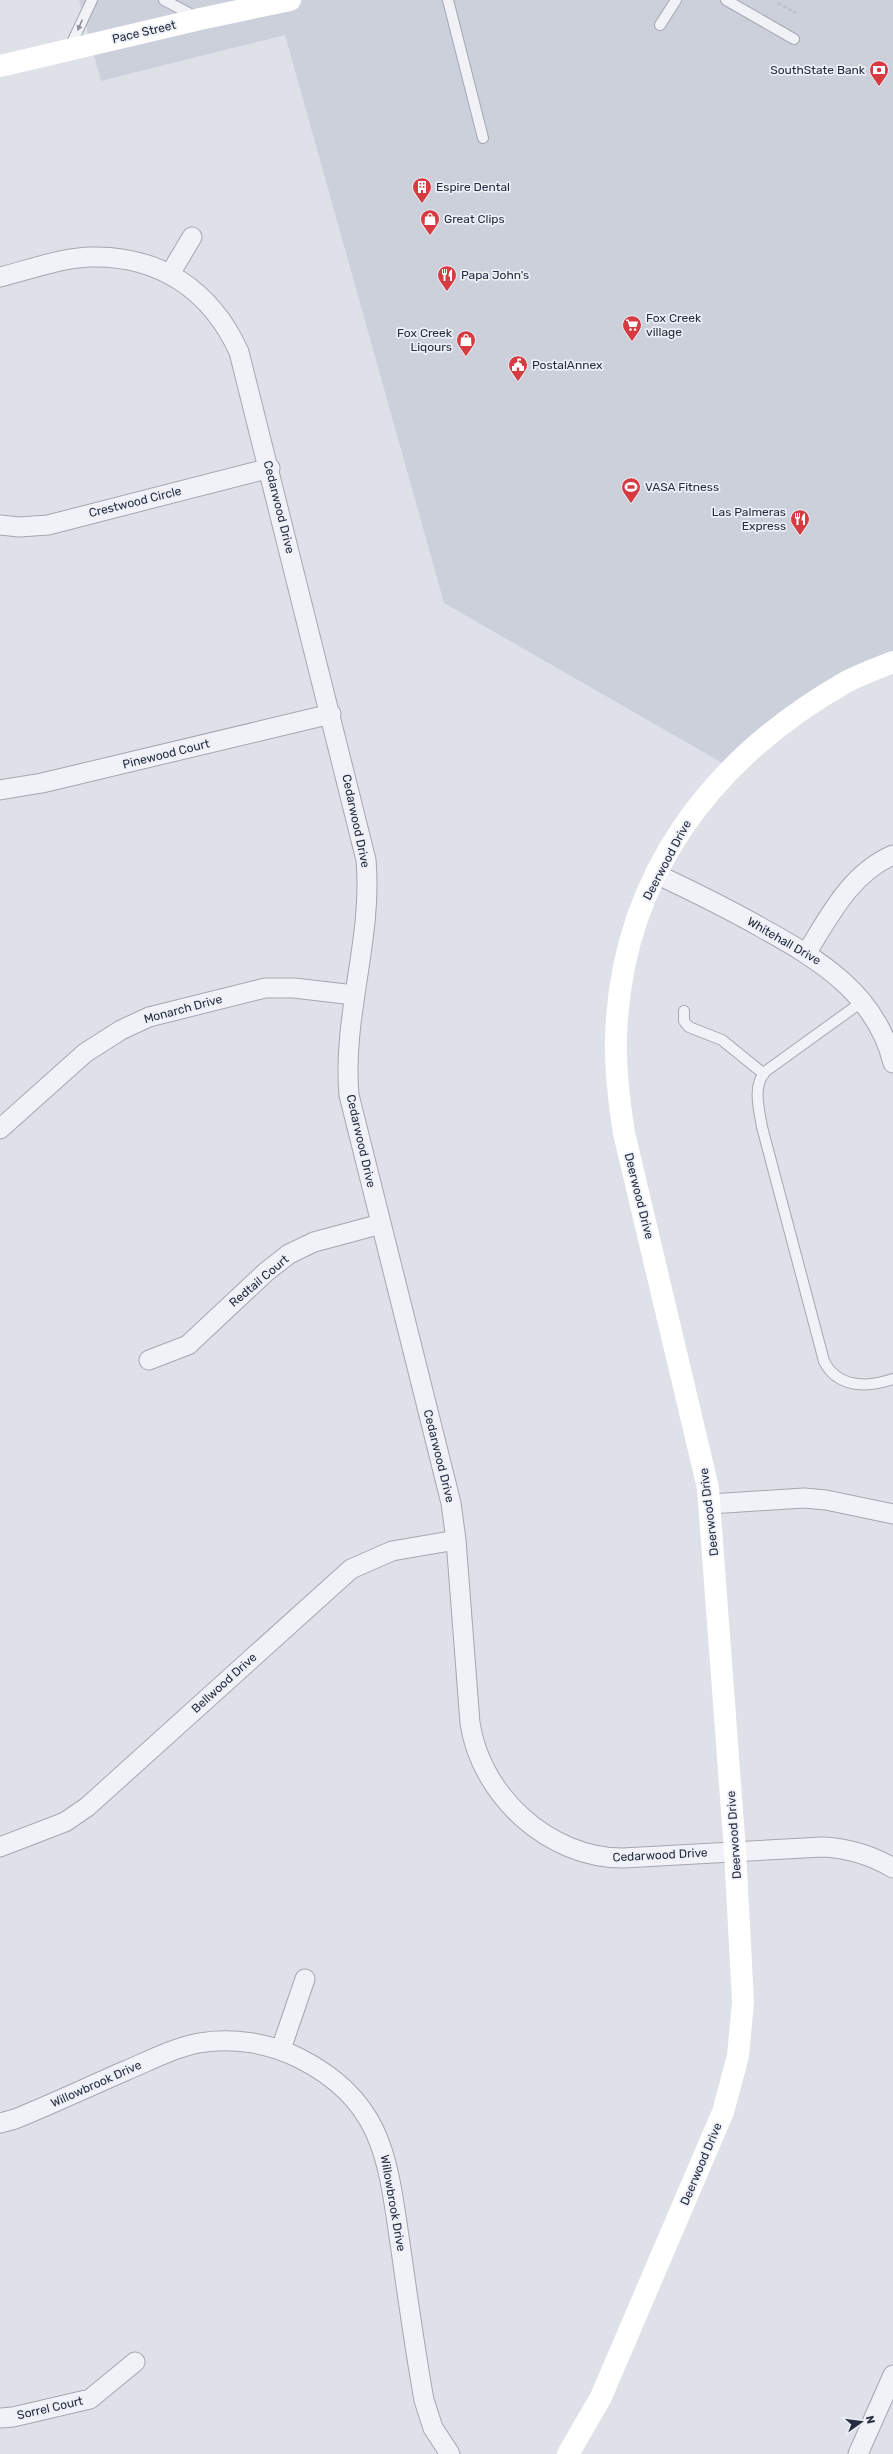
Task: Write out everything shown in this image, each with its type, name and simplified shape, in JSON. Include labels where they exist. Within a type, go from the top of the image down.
[{"type":"street","name":"Pace Street","points":[[0,66],[200,19],[290,0]]},
{"type":"street","points":[[170,274],[192,237]]},
{"type":"street","name":"Cedarwood Drive","points":[[0,277],[90,257],[131,261],[170,274],[190,287],[211,306],[235,341],[243,364],[331,714],[367,866],[367,896],[347,1056],[349,1095],[451,1503],[456,1540],[472,1730],[481,1761],[513,1808],[538,1830],[563,1844],[606,1857],[840,1848],[867,1855],[893,1868]]},
{"type":"street","name":"Crestwood Circle","points":[[0,525],[23,527],[48,524],[270,468]]},
{"type":"street","name":"Deerwood Drive","points":[[568,2454],[602,2397],[724,2112],[733,2083],[738,2056],[743,2002],[735,1851],[710,1504],[695,1427],[624,1133],[619,1095],[616,1037],[622,981],[635,928],[656,874],[676,837],[701,800],[754,747],[789,718],[847,682],[893,662]]},
{"type":"street","name":"Pinewood Court","points":[[0,790],[42,783],[331,714]]},
{"type":"street","points":[[807,952],[836,905],[847,891],[873,866],[893,855]]},
{"type":"street","name":"Whitehall Drive","points":[[656,874],[708,898],[807,952],[844,981],[863,1001],[880,1029],[893,1063]]},
{"type":"street","name":"Monarch Drive","points":[[0,1129],[86,1053],[121,1030],[149,1017],[265,988],[294,988],[354,995]]},
{"type":"street","name":"Redtail Court","points":[[149,1360],[188,1344],[266,1272],[289,1254],[314,1242],[381,1224]]},
{"type":"street","points":[[710,1504],[804,1498],[826,1500],[893,1514]]},
{"type":"street","name":"Bellwood Drive","points":[[0,1847],[65,1822],[87,1807],[351,1569],[392,1551],[456,1540]]},
{"type":"street","points":[[281,2049],[305,1978]]},
{"type":"street","name":"Willowbrook Drive","points":[[0,2123],[15,2119],[159,2056],[199,2043],[240,2041],[281,2049],[311,2064],[339,2083],[365,2114],[381,2142],[390,2175],[424,2400],[433,2428],[450,2454]]},
{"type":"street","name":"Sorrel Court","points":[[0,2418],[13,2417],[90,2399],[135,2362]]},
{"type":"street","points":[[858,2454],[893,2375]]},
{"type":"lane","points":[[69,50],[92,0]]},
{"type":"lane","points":[[164,0],[200,19]]},
{"type":"lane","points":[[448,0],[483,138]]},
{"type":"lane","points":[[660,25],[676,0]]},
{"type":"lane","points":[[726,0],[794,39]]},
{"type":"lane","points":[[863,1001],[764,1074],[758,1090],[762,1127],[824,1361],[836,1377],[848,1382],[870,1385],[893,1380]]},
{"type":"lane","points":[[684,1011],[684,1020],[690,1027],[722,1040],[764,1074]]},
{"type":"path","points":[[778,3],[796,13]]},
{"type":"shaded area","name":"Fox Creek village","points":[[79,0],[893,0],[893,662],[731,768],[444,603],[285,35],[101,81]]},
{"type":"place","name":"SouthState Bank","points":[[879,87]]},
{"type":"place","name":"Espire Dental","points":[[422,204]]},
{"type":"place","name":"Great Clips","points":[[430,236]]},
{"type":"place","name":"Papa John's","points":[[447,292]]},
{"type":"place","name":"Fox Creek village","points":[[632,342]]},
{"type":"place","name":"Fox Creek Liqours","points":[[466,357]]},
{"type":"place","name":"PostalAnnex","points":[[518,382]]},
{"type":"place","name":"VASA Fitness","points":[[631,504]]},
{"type":"place","name":"Las Palmeras Express","points":[[800,536]]}]
